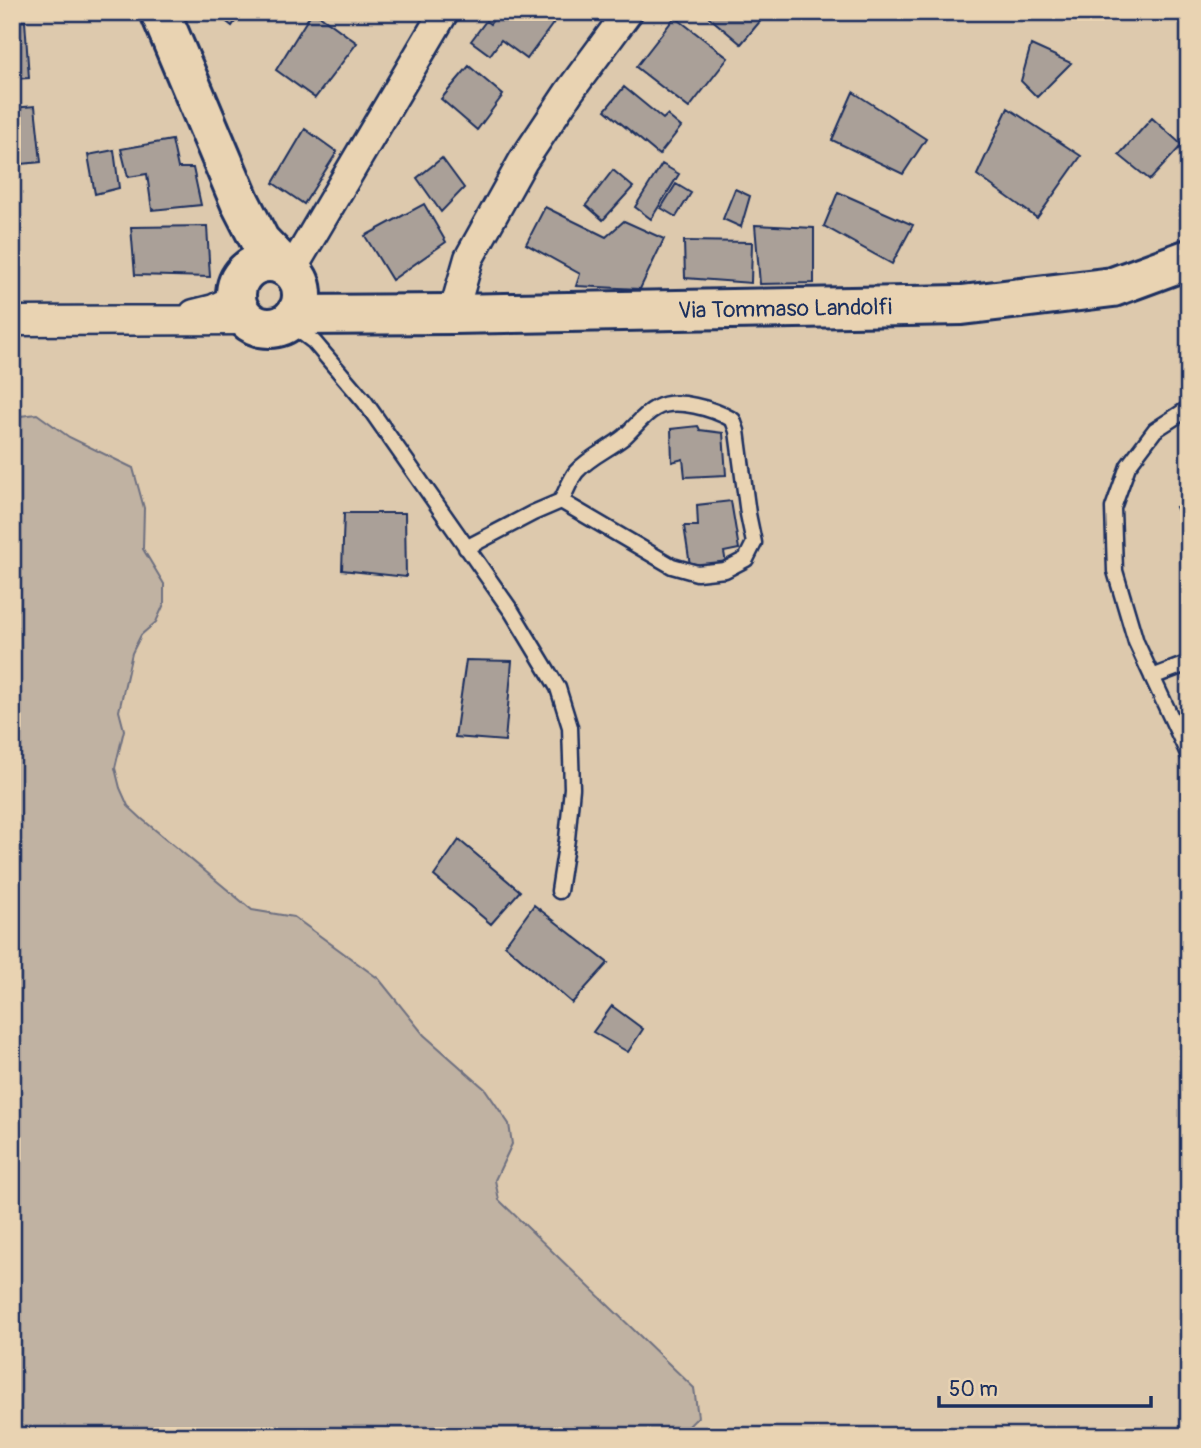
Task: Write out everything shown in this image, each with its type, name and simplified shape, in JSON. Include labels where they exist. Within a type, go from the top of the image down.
[{"type":"street","points":[[160,12],[240,202],[260,241],[292,292]]},
{"type":"street","points":[[240,202],[243,226],[241,299],[257,326],[278,327],[292,292],[444,12]]},
{"type":"street","points":[[453,314],[469,258],[523,161],[569,92],[628,12]]},
{"type":"street","name":"Via Tommaso Landolfi","points":[[292,292],[376,314],[962,306],[1113,286],[1189,259]]},
{"type":"street","points":[[241,299],[247,270],[268,262],[292,292]]},
{"type":"street","points":[[12,321],[175,319],[241,299]]},
{"type":"lane","points":[[292,292],[314,342],[365,402],[512,612],[558,688],[570,727],[572,788],[559,891]]},
{"type":"lane","points":[[466,548],[561,500],[575,473],[595,455],[622,438],[655,408],[673,403],[713,411],[733,420],[754,543],[746,559],[725,570],[697,573],[672,566],[561,500]]},
{"type":"lane","points":[[1187,749],[1136,642],[1115,572],[1113,508],[1128,466],[1155,430],[1189,408]]},
{"type":"lane","points":[[1152,677],[1189,663]]},
{"type":"shaded area","points":[[37,414],[69,437],[133,468],[144,508],[143,549],[164,584],[164,604],[156,622],[141,635],[132,653],[119,711],[124,730],[115,768],[128,806],[252,910],[294,917],[379,979],[424,1035],[485,1089],[509,1124],[512,1144],[495,1180],[499,1200],[694,1388],[698,1417],[679,1436],[12,1436],[12,417]]},
{"type":"building","points":[[214,12],[242,12],[232,26]]},
{"type":"building","points":[[312,12],[357,43],[315,98],[276,70]]},
{"type":"building","points":[[499,12],[560,14],[527,59],[501,40],[490,55],[471,41],[486,21],[490,24]]},
{"type":"building","points":[[703,12],[768,12],[741,44]]},
{"type":"building","points":[[675,17],[728,58],[689,108],[636,67]]},
{"type":"building","points":[[25,21],[29,78],[12,79],[12,22]]},
{"type":"building","points":[[1031,45],[1071,63],[1037,97],[1021,81]]},
{"type":"building","points":[[469,66],[503,95],[477,130],[441,99]]},
{"type":"building","points":[[624,87],[663,119],[667,115],[681,127],[659,155],[605,110]]},
{"type":"building","points":[[853,92],[926,139],[903,174],[832,140]]},
{"type":"building","points":[[35,106],[41,162],[12,165],[12,108]]},
{"type":"building","points":[[1008,108],[1081,156],[1037,218],[977,175]]},
{"type":"building","points":[[1152,118],[1182,145],[1150,180],[1119,155]]},
{"type":"building","points":[[305,129],[337,152],[304,204],[273,183]]},
{"type":"building","points":[[172,140],[178,168],[193,168],[201,205],[152,210],[147,174],[128,177],[121,149]]},
{"type":"building","points":[[114,150],[119,188],[95,194],[88,155]]},
{"type":"building","points":[[442,158],[464,188],[441,212],[417,178]]},
{"type":"building","points":[[662,164],[679,174],[651,219],[635,207]]},
{"type":"building","points":[[613,170],[633,187],[603,220],[586,205]]},
{"type":"building","points":[[676,184],[691,193],[676,217],[661,208]]},
{"type":"building","points":[[735,189],[750,196],[741,227],[723,219]]},
{"type":"building","points":[[838,192],[913,225],[892,264],[824,226]]},
{"type":"building","points":[[424,204],[446,242],[392,280],[365,236]]},
{"type":"building","points":[[545,207],[606,237],[624,221],[664,239],[640,289],[576,286],[580,274],[526,244]]},
{"type":"building","points":[[755,225],[814,228],[814,283],[760,284]]},
{"type":"building","points":[[207,226],[210,277],[135,275],[131,227]]},
{"type":"building","points":[[684,241],[752,242],[751,283],[685,278]]},
{"type":"building","points":[[698,426],[700,430],[723,433],[726,475],[685,477],[683,459],[672,462],[671,429]]},
{"type":"building","points":[[731,501],[739,549],[724,552],[726,563],[690,565],[684,526],[698,526],[697,505]]},
{"type":"building","points":[[1189,501],[1189,534],[1176,507]]},
{"type":"building","points":[[344,513],[405,513],[406,577],[342,570]]},
{"type":"building","points":[[466,660],[512,661],[505,741],[455,737]]},
{"type":"building","points":[[459,840],[520,891],[491,924],[434,876]]},
{"type":"building","points":[[534,905],[608,963],[572,1003],[505,945]]},
{"type":"building","points":[[612,1006],[643,1029],[628,1052],[593,1032]]}]
